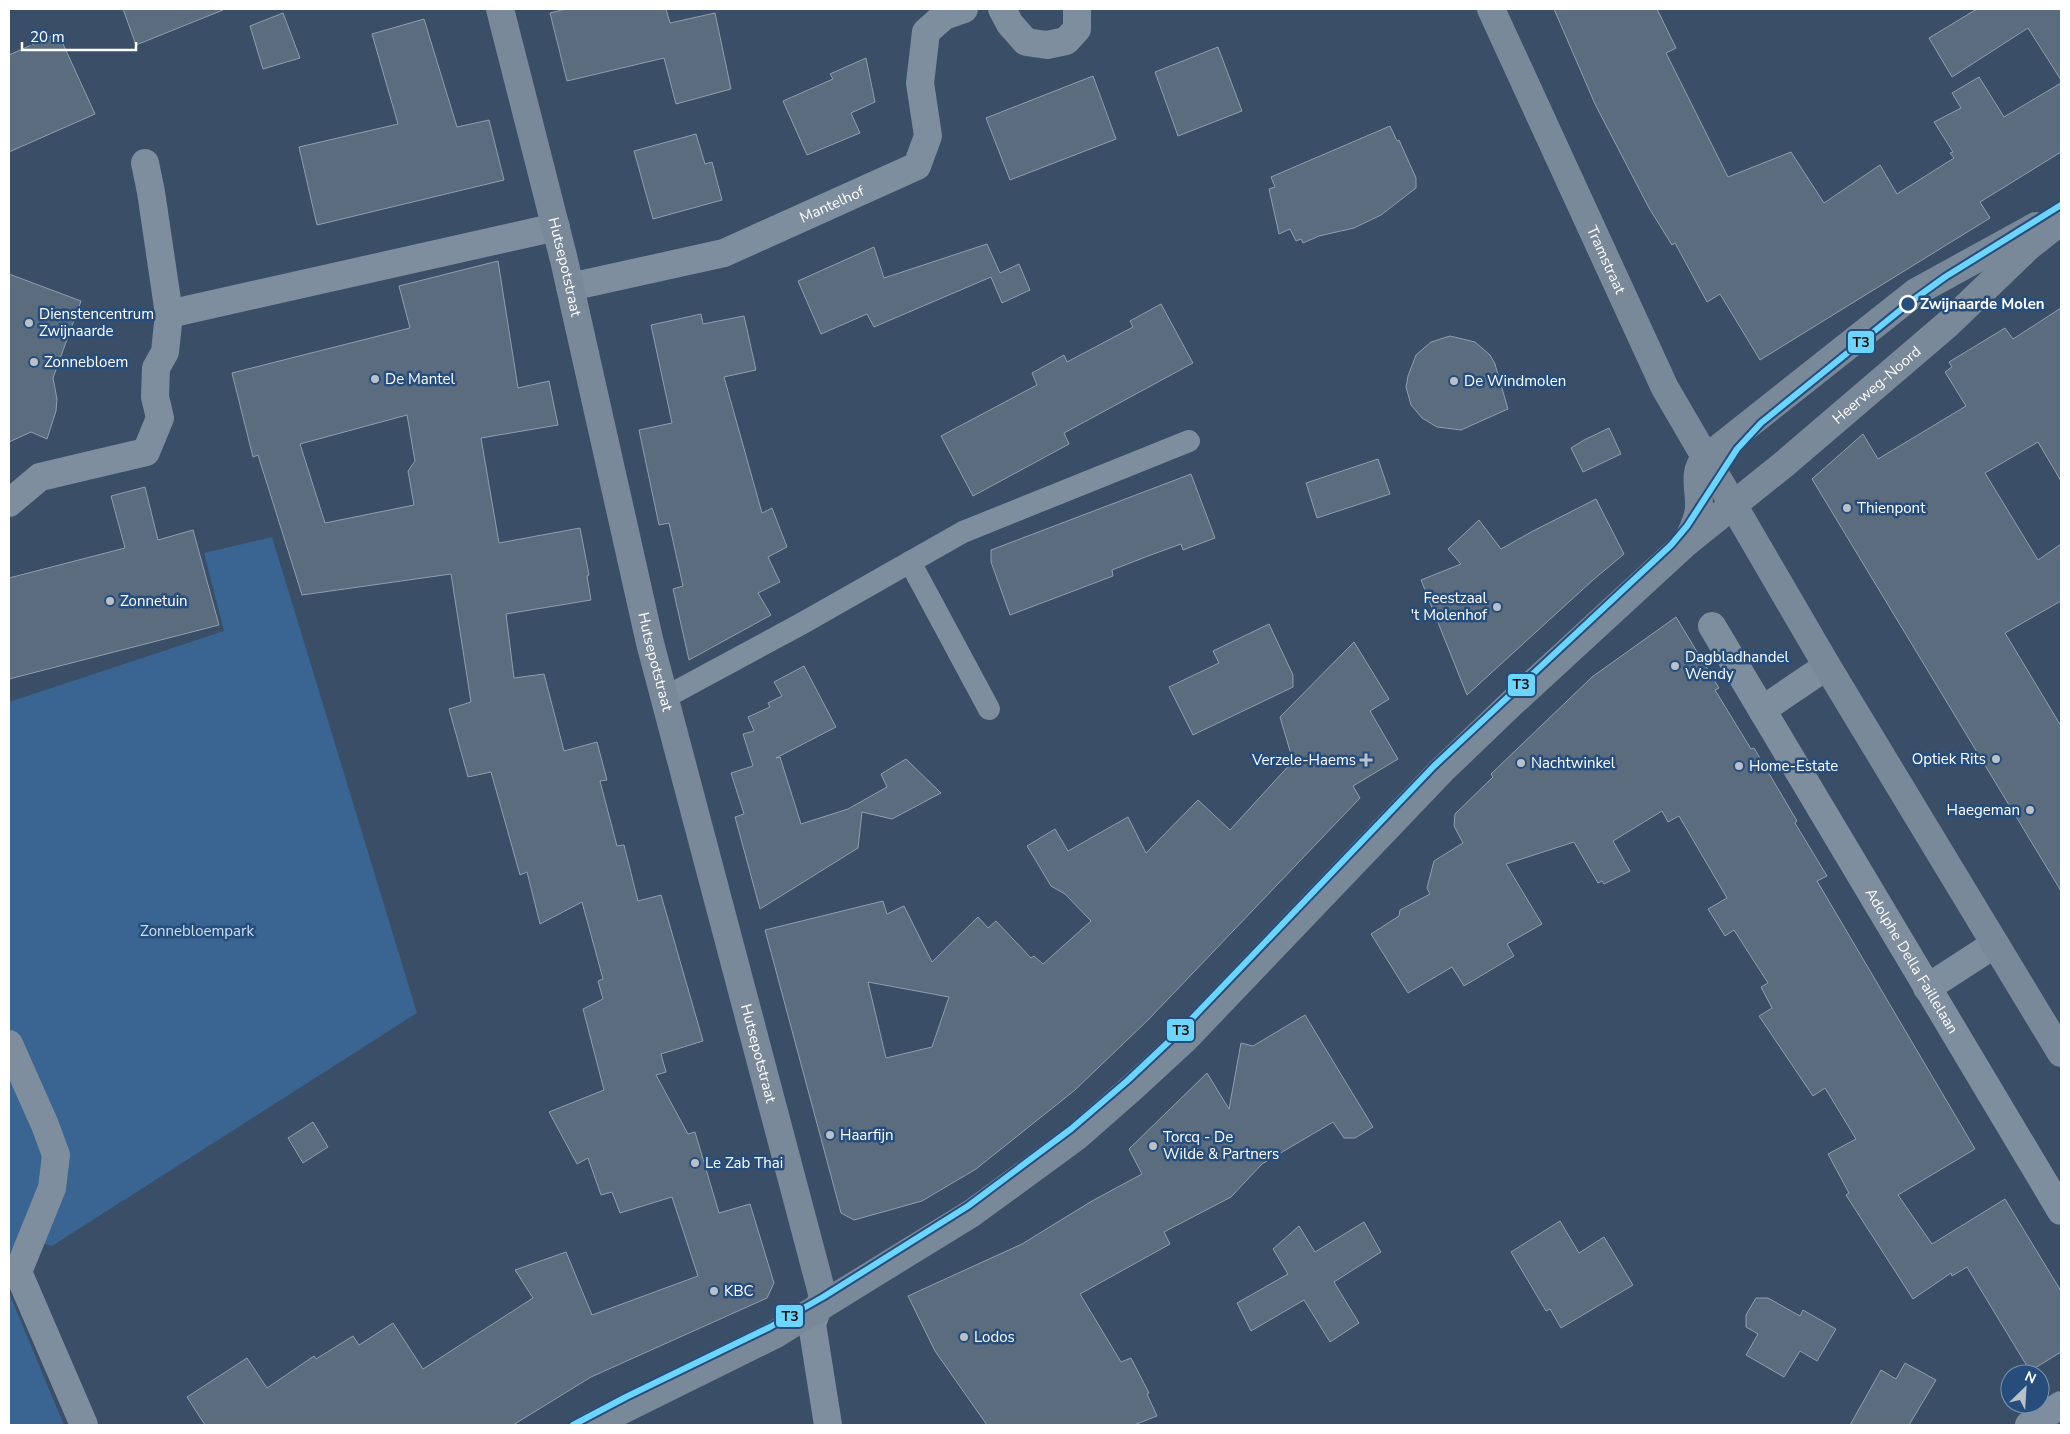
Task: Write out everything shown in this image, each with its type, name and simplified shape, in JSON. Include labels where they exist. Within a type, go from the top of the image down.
[{"type":"street","name":"Hutsepotstraat","points":[[500,9],[556,227],[650,644],[823,1297],[817,1310]]},
{"type":"street","name":"Mantelhof","points":[[570,287],[724,253],[917,166],[928,136],[920,83],[926,32],[944,16],[964,9]]},
{"type":"street","points":[[1002,9],[1010,24],[1026,42],[1047,45],[1066,41],[1077,29],[1077,9]]},
{"type":"street","name":"Tramstraat","points":[[1491,9],[1662,382],[1705,459],[1734,505]]},
{"type":"street","points":[[9,503],[40,476],[146,452],[160,418],[155,397],[156,368],[165,352],[169,314],[145,163]]},
{"type":"street","points":[[1705,459],[1916,292],[2061,212]]},
{"type":"street","name":"Heerweg-Noord","points":[[592,1425],[774,1335],[817,1310],[988,1202],[1076,1136],[1185,1039],[1441,771],[1513,702],[1687,542],[1783,465],[1934,336],[2028,247],[2061,222]]},
{"type":"street","points":[[169,314],[556,227]]},
{"type":"street","name":"Heerweg-Noord","points":[[1687,542],[1696,523],[1699,508],[1698,469],[1705,459]]},
{"type":"street","points":[[1734,505],[1827,666],[2061,1053]]},
{"type":"street","name":"Adolphe Della Faillelaan","points":[[1712,626],[2061,1212]]},
{"type":"street","points":[[1762,710],[1827,666]]},
{"type":"street","points":[[1927,988],[1995,944]]},
{"type":"street","points":[[9,1044],[45,1125],[56,1155],[52,1188],[18,1272],[84,1425]]},
{"type":"street","points":[[817,1310],[812,1324],[828,1425]]},
{"type":"street","points":[[2029,1425],[2061,1405]]},
{"type":"lane","points":[[664,698],[963,532],[1190,442]]},
{"type":"lane","points":[[910,562],[988,709]]},
{"type":"green space","name":"Zonnebloempark","points":[[272,537],[417,1013],[52,1246],[21,1237],[9,1254],[9,702],[224,631],[204,553]]},
{"type":"green space","points":[[9,1293],[64,1425],[9,1425]]},
{"type":"building","points":[[123,9],[223,9],[223,10],[136,45]]},
{"type":"building","points":[[566,9],[666,9],[670,23],[715,13],[731,89],[676,104],[664,58],[567,81],[550,13]]},
{"type":"building","points":[[1554,9],[1657,9],[1676,48],[1666,53],[1728,177],[1791,152],[1824,203],[1880,165],[1897,194],[1954,158],[1950,153],[1953,152],[1934,122],[1961,108],[1952,93],[1979,77],[2004,117],[2061,83],[2061,152],[1980,202],[1990,218],[1760,360],[1720,294],[1707,302],[1675,243],[1672,245],[1649,208],[1595,104]]},
{"type":"building","points":[[1977,9],[2061,9],[2061,80],[2028,28],[1952,77],[1929,38]]},
{"type":"building","points":[[283,13],[300,58],[263,69],[250,26]]},
{"type":"building","points":[[424,19],[457,127],[489,120],[504,180],[317,225],[299,147],[398,124],[372,34]]},
{"type":"building","points":[[58,33],[95,114],[9,152],[9,55]]},
{"type":"building","points":[[1218,47],[1242,111],[1178,136],[1155,72]]},
{"type":"building","points":[[866,58],[875,102],[851,113],[860,133],[807,155],[783,101],[833,79],[830,74]]},
{"type":"building","points":[[1093,76],[1116,139],[1010,180],[986,118]]},
{"type":"building","points":[[1390,126],[1397,141],[1399,140],[1416,178],[1416,188],[1381,215],[1354,228],[1319,236],[1303,243],[1301,239],[1296,241],[1290,229],[1279,234],[1269,189],[1275,187],[1271,177]]},
{"type":"building","points":[[696,134],[705,164],[712,162],[722,200],[653,219],[634,151]]},
{"type":"building","points":[[987,244],[1000,273],[1019,264],[1030,290],[1002,303],[991,277],[874,327],[867,314],[821,334],[798,281],[874,247],[884,278]]},
{"type":"building","points":[[498,261],[518,388],[549,381],[558,425],[481,438],[499,543],[580,528],[589,575],[587,576],[591,600],[506,614],[514,678],[544,674],[564,751],[597,742],[607,780],[600,781],[617,846],[624,845],[638,901],[661,895],[703,1041],[661,1054],[666,1072],[656,1075],[688,1134],[695,1132],[719,1213],[750,1204],[774,1283],[767,1298],[591,1377],[513,1425],[205,1425],[187,1397],[247,1358],[267,1388],[314,1356],[316,1359],[353,1336],[359,1345],[393,1323],[423,1369],[533,1298],[515,1270],[566,1252],[592,1315],[698,1276],[672,1197],[620,1213],[612,1192],[601,1195],[588,1158],[577,1164],[549,1112],[604,1090],[583,1009],[603,999],[598,981],[603,979],[582,902],[540,924],[527,872],[520,875],[491,772],[468,777],[449,709],[471,702],[451,574],[302,595],[258,455],[253,457],[232,373],[410,328],[399,286]],"holes":[[[407,415],[415,461],[408,471],[414,505],[325,523],[300,444]]]},
{"type":"building","name":"Zonnebloem","points":[[9,274],[81,301],[53,378],[57,399],[56,411],[47,439],[31,432],[9,442]]},
{"type":"building","points":[[1161,304],[1193,363],[1064,433],[1069,444],[973,496],[941,436],[1037,385],[1032,373],[1064,355],[1067,362],[1133,327],[1130,321]]},
{"type":"building","points":[[2061,308],[2061,481],[2038,442],[1985,473],[2038,560],[2061,544],[2061,601],[2005,633],[2061,726],[2061,891],[1812,479],[1863,434],[1878,459],[1966,406],[1945,372],[1952,367],[1949,362],[2005,328],[2013,339]]},
{"type":"building","points":[[701,314],[703,324],[744,316],[756,370],[724,377],[762,513],[772,508],[787,547],[768,557],[780,582],[758,593],[771,615],[689,660],[673,589],[683,586],[669,523],[659,525],[639,430],[672,423],[651,325]]},
{"type":"building","name":"De Windmolen","points":[[1450,336],[1475,342],[1490,355],[1495,364],[1508,409],[1461,430],[1437,427],[1422,418],[1411,405],[1406,387],[1416,355],[1431,342]]},
{"type":"building","points":[[1609,428],[1621,454],[1583,472],[1571,448]]},
{"type":"building","points":[[1378,459],[1390,494],[1317,518],[1306,483]]},
{"type":"building","points":[[1191,474],[1215,538],[1183,550],[1181,544],[1148,556],[1112,570],[1113,576],[1010,615],[991,562],[991,550]]},
{"type":"building","name":"Zonnetuin","points":[[145,487],[158,540],[193,530],[219,625],[9,679],[9,578],[125,548],[111,496]]},
{"type":"building","name":"Feestzaal 't Molenhof","points":[[1596,499],[1624,554],[1467,695],[1421,580],[1461,564],[1448,549],[1479,520],[1501,549]]},
{"type":"building","points":[[1676,617],[1719,688],[1715,690],[1751,749],[1754,748],[1797,821],[1795,823],[1827,876],[1817,881],[1975,1149],[1898,1195],[1932,1244],[2005,1199],[2061,1291],[2061,1352],[2041,1364],[2026,1364],[1967,1267],[1952,1276],[1951,1273],[1913,1299],[1846,1195],[1849,1193],[1828,1154],[1856,1139],[1825,1088],[1813,1096],[1759,1016],[1772,1008],[1761,987],[1768,983],[1734,930],[1725,936],[1708,909],[1727,898],[1679,816],[1668,822],[1662,811],[1613,841],[1630,871],[1604,884],[1602,881],[1598,883],[1574,842],[1506,864],[1542,924],[1507,944],[1514,956],[1464,986],[1452,967],[1408,993],[1371,934],[1399,916],[1400,910],[1430,894],[1427,888],[1434,861],[1463,843],[1454,826],[1455,814],[1493,777],[1491,774],[1592,677]]},
{"type":"building","points":[[1269,624],[1293,675],[1293,687],[1193,735],[1169,687],[1219,663],[1213,651]]},
{"type":"building","points":[[1354,642],[1389,699],[1370,711],[1398,759],[1353,786],[1360,798],[1149,1019],[1075,1090],[976,1169],[922,1201],[854,1220],[841,1213],[765,930],[883,901],[887,914],[904,906],[932,962],[978,917],[988,928],[996,921],[1031,958],[1034,956],[1043,964],[1091,921],[1065,894],[1051,886],[1027,846],[1055,829],[1068,851],[1128,817],[1146,853],[1198,800],[1230,830],[1293,761],[1280,717]],"holes":[[[868,982],[949,997],[932,1047],[886,1058]]]},
{"type":"building","points":[[804,666],[836,727],[776,758],[780,757],[801,824],[848,809],[887,787],[881,774],[906,759],[941,793],[892,819],[862,812],[858,848],[760,909],[735,817],[744,814],[731,773],[753,766],[743,734],[754,731],[748,717],[770,707],[768,703],[782,696],[774,682]]},
{"type":"building","points":[[1305,1015],[1373,1127],[1355,1138],[1344,1138],[1333,1122],[1262,1164],[1231,1197],[1164,1232],[1170,1244],[1080,1294],[1121,1362],[1131,1358],[1149,1393],[1147,1394],[1157,1416],[1134,1425],[987,1425],[935,1351],[908,1296],[1022,1244],[1092,1201],[1142,1174],[1129,1149],[1207,1073],[1229,1109],[1241,1043],[1253,1046]]},
{"type":"building","points":[[313,1122],[328,1147],[303,1163],[288,1138]]},
{"type":"building","points":[[1560,1221],[1579,1253],[1604,1237],[1633,1285],[1561,1328],[1550,1309],[1546,1311],[1511,1252]]},
{"type":"building","points":[[1364,1222],[1381,1252],[1334,1282],[1359,1323],[1330,1342],[1304,1300],[1251,1331],[1237,1303],[1288,1274],[1273,1249],[1299,1226],[1315,1252]]},
{"type":"building","points":[[1756,1298],[1768,1298],[1800,1316],[1803,1310],[1836,1329],[1817,1361],[1800,1351],[1784,1377],[1746,1355],[1758,1334],[1746,1327],[1746,1315]]},
{"type":"building","points":[[1905,1363],[1936,1380],[1909,1425],[1850,1425],[1881,1370],[1896,1379]]},
{"type":"transit line","name":"T3","points":[[573,1425],[770,1327],[823,1297],[968,1206],[1071,1129],[1127,1081],[1179,1032],[1434,766],[1671,545],[1687,526],[1737,449],[1761,423],[1909,303],[1945,277],[2061,205]]},
{"type":"place","name":"Zwijnaarde Molen","points":[[1908,304]]},
{"type":"place","name":"Dienstencentrum Zwijnaarde","points":[[29,323]]},
{"type":"place","name":"Zonnebloem","points":[[34,362]]},
{"type":"place","name":"De Mantel","points":[[375,379]]},
{"type":"place","name":"De Windmolen","points":[[1454,381]]},
{"type":"place","name":"Thienpont","points":[[1847,508]]},
{"type":"place","name":"Zonnetuin","points":[[110,601]]},
{"type":"place","name":"Feestzaal 't Molenhof","points":[[1497,607]]},
{"type":"place","name":"Dagbladhandel Wendy","points":[[1675,666]]},
{"type":"place","name":"Optiek Rits","points":[[1996,759]]},
{"type":"place","name":"Verzele-Haems","points":[[1366,760]]},
{"type":"place","name":"Nachtwinkel","points":[[1521,763]]},
{"type":"place","name":"Home-Estate","points":[[1739,766]]},
{"type":"place","name":"Haegeman","points":[[2030,810]]},
{"type":"place","name":"Haarfijn","points":[[830,1135]]},
{"type":"place","name":"Torcq - De Wilde & Partners","points":[[1153,1146]]},
{"type":"place","name":"Le Zab Thai","points":[[695,1163]]},
{"type":"place","name":"KBC","points":[[714,1291]]},
{"type":"place","name":"Lodos","points":[[964,1337]]}]
